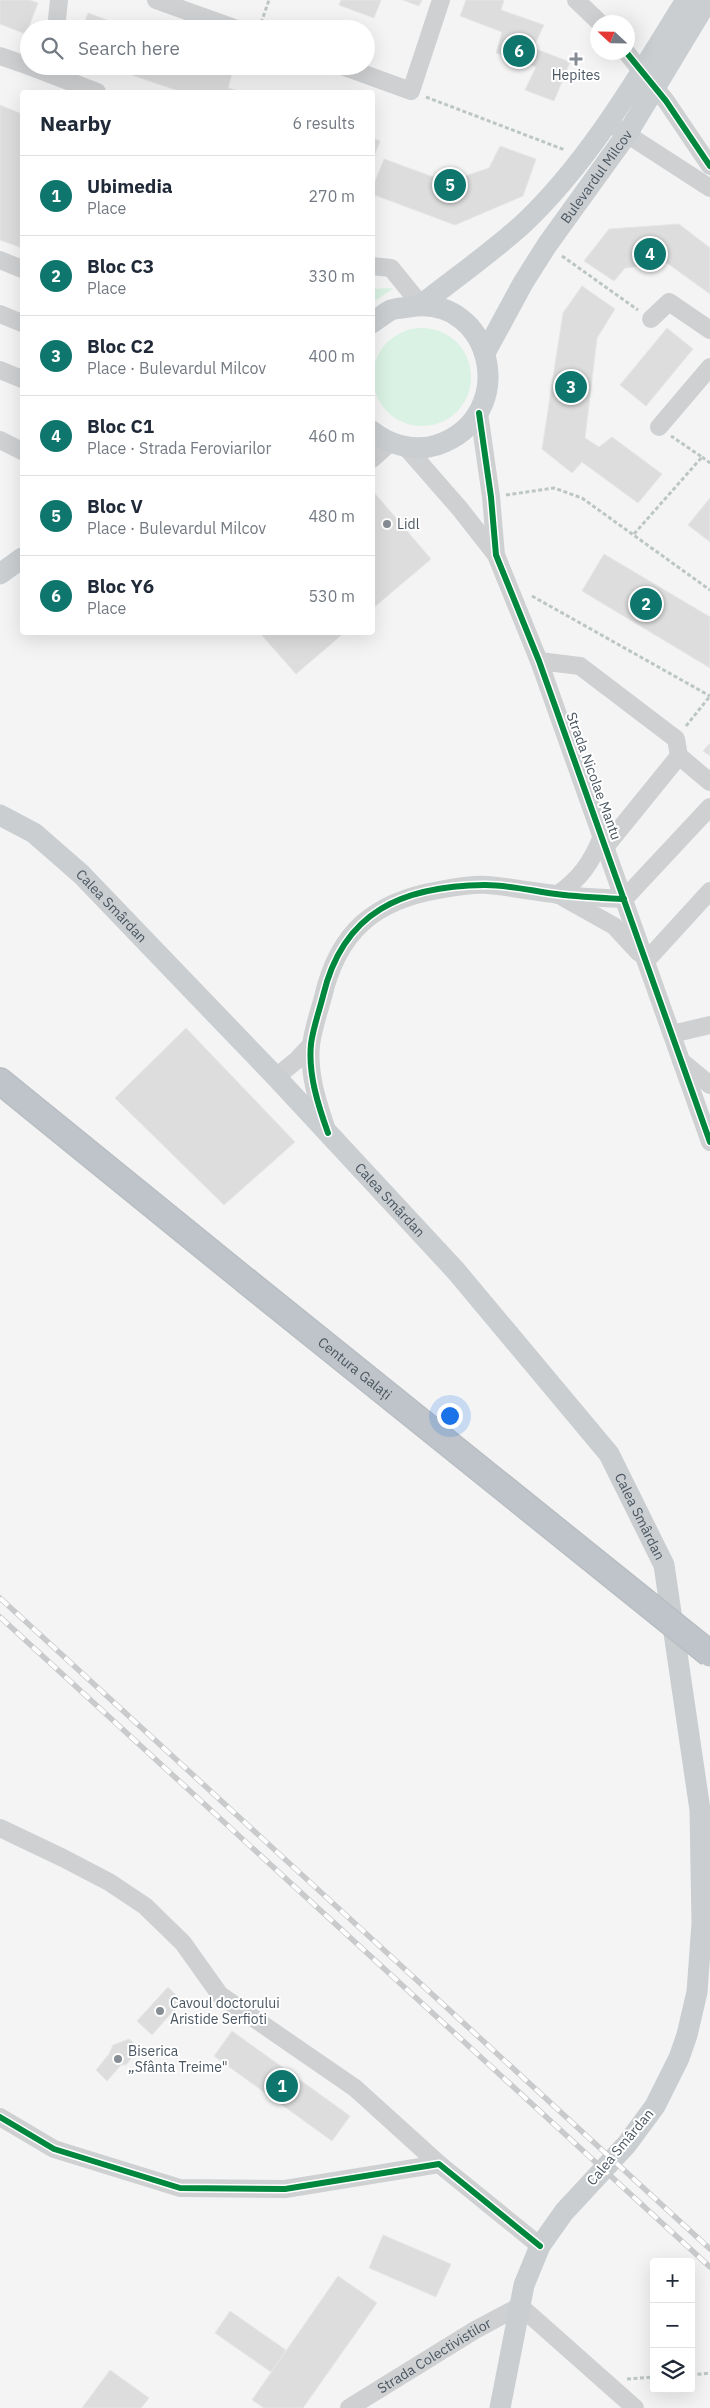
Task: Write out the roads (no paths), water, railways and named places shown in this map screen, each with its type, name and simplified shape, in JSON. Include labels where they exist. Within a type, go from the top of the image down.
[{"type":"highway","name":"Centura Galați","points":[[0,1081],[710,1654]]},
{"type":"main road","name":"Bulevardul Milcov","points":[[421,305],[523,223],[551,194],[608,122],[642,71],[696,1]]},
{"type":"main road","name":"Bulevardul Milcov","points":[[485,353],[546,245],[627,134],[656,87],[696,1]]},
{"type":"main road","points":[[375,321],[392,310],[421,305],[438,308],[454,314],[467,324],[478,338],[485,353],[489,374],[487,394],[479,413],[470,425],[447,441],[426,447],[398,444],[375,432]]},
{"type":"main road","name":"Calea Smârdan","points":[[0,815],[34,833],[81,874],[276,1077],[456,1271],[609,1454],[664,1564],[700,1810],[702,1923],[697,1992],[688,2035],[679,2058],[655,2106],[627,2144],[564,2212],[540,2246],[524,2285],[500,2408]]},
{"type":"street","points":[[57,20],[59,0]]},
{"type":"street","points":[[156,0],[212,20]]},
{"type":"street","points":[[367,75],[411,91],[441,0]]},
{"type":"street","points":[[576,0],[592,15]]},
{"type":"street","points":[[0,56],[20,63]]},
{"type":"street","points":[[633,60],[656,87],[710,166]]},
{"type":"street","points":[[61,75],[93,90]]},
{"type":"street","points":[[608,122],[710,188]]},
{"type":"street","points":[[0,260],[20,268]]},
{"type":"street","points":[[375,266],[391,268],[421,305]]},
{"type":"street","points":[[651,319],[669,302],[710,330]]},
{"type":"street","points":[[0,314],[20,322]]},
{"type":"street","points":[[659,427],[710,367]]},
{"type":"street","points":[[0,370],[20,379]]},
{"type":"street","name":"Strada Nicolae Mantu","points":[[479,413],[491,497],[496,555],[539,661],[710,1142]]},
{"type":"street","points":[[0,440],[20,450]]},
{"type":"street","points":[[375,457],[398,444]]},
{"type":"street","name":"Strada Nicolae Mantu","points":[[398,444],[460,509],[496,555]]},
{"type":"street","points":[[539,661],[580,666],[676,739],[680,756],[710,782]]},
{"type":"street","points":[[557,895],[574,882],[604,841],[680,756]]},
{"type":"street","points":[[328,1133],[314,1088],[311,1045],[328,975],[339,949],[356,927],[379,909],[411,895],[459,887],[495,886],[557,895],[624,899],[710,807]]},
{"type":"street","points":[[557,895],[614,926],[630,941],[646,961],[710,891]]},
{"type":"street","points":[[672,1034],[710,1025]]},
{"type":"street","points":[[276,1077],[297,1060],[311,1045]]},
{"type":"street","points":[[681,1060],[710,1085]]},
{"type":"street","points":[[0,1828],[64,1858],[109,1882],[144,1906],[177,1937],[220,1995],[355,2088],[440,2164],[540,2246]]},
{"type":"street","points":[[0,2117],[54,2149],[180,2188],[285,2189],[440,2164]]},
{"type":"street","points":[[520,2306],[635,2408]]},
{"type":"street","name":"Strada Colectivistilor","points":[[350,2408],[452,2343],[520,2306]]},
{"type":"railway","points":[[0,1598],[710,2249]]},
{"type":"railway","points":[[0,1617],[710,2267]]},
{"type":"place","name":"Bloc Y6","points":[[519,51]]},
{"type":"place","name":"Hepites","points":[[576,59]]},
{"type":"place","name":"Bloc V","points":[[450,185]]},
{"type":"place","name":"Bloc C1","points":[[650,254]]},
{"type":"place","name":"Bloc C2","points":[[571,387]]},
{"type":"place","name":"Lidl","points":[[387,524]]},
{"type":"place","name":"Bloc C3","points":[[646,604]]},
{"type":"place","name":"Cavoul doctorului Aristide Serfioti","points":[[160,2011]]},
{"type":"place","name":"Biserica „Sfânta Treime\"","points":[[118,2059]]},
{"type":"place","name":"Ubimedia","points":[[282,2086]]}]
